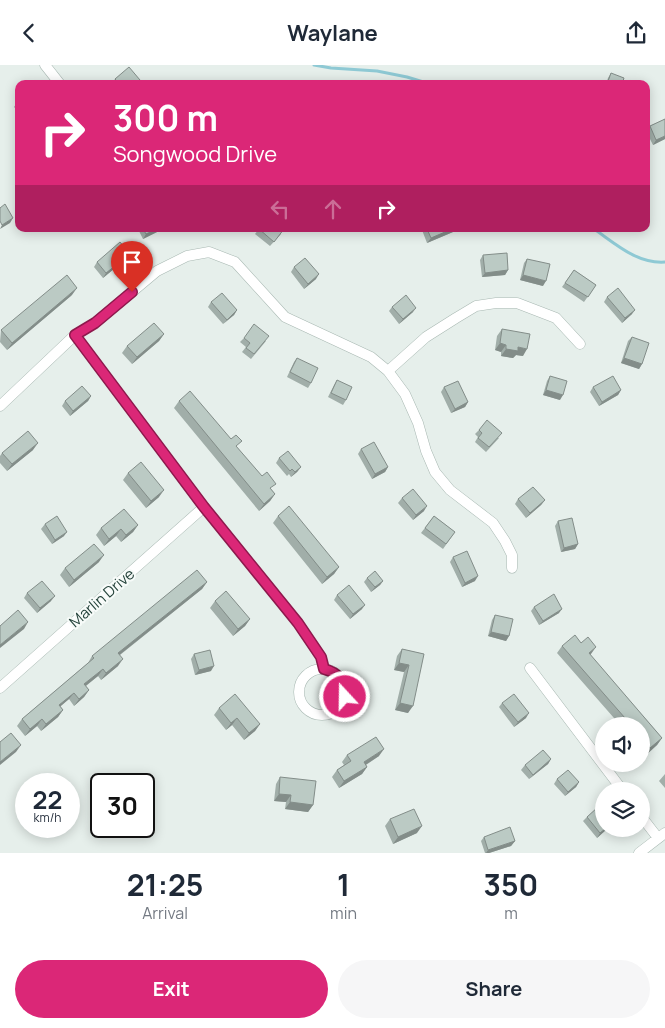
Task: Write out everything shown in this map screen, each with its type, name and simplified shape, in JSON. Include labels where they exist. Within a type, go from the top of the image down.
[{"type":"street","points":[[45,65],[57,80]]},
{"type":"street","points":[[0,406],[75,335],[95,323],[157,271],[187,256],[209,251],[235,261],[285,317],[371,357],[388,371],[405,394],[418,423],[426,451],[435,472],[450,490],[493,523],[512,555],[512,568]]},
{"type":"street","points":[[388,371],[426,337],[456,318],[476,306],[496,303],[517,303],[556,318],[580,344]]},
{"type":"street","points":[[75,335],[204,507],[298,623],[321,657],[324,669]]},
{"type":"street","name":"Marlin Drive","points":[[0,688],[204,507]]},
{"type":"street","points":[[530,668],[616,782]]},
{"type":"street","points":[[316,669],[324,669],[338,675],[343,681],[345,697],[343,704],[332,714],[324,716],[316,715],[303,707],[298,692],[309,672],[316,669]]},
{"type":"street","points":[[639,853],[662,836],[650,825]]},
{"type":"building","points":[[129,67],[140,80],[116,80]]},
{"type":"building","points":[[611,73],[624,78],[623,80],[608,80]]},
{"type":"building","points":[[665,119],[665,136],[656,140],[650,126]]},
{"type":"building","points":[[5,204],[13,218],[2,225],[0,221],[0,208]]},
{"type":"building","points":[[262,232],[282,232],[274,242]]},
{"type":"building","points":[[428,232],[445,232],[431,238]]},
{"type":"building","points":[[120,242],[130,254],[106,273],[97,262]]},
{"type":"building","points":[[507,253],[508,270],[485,273],[483,255]]},
{"type":"building","points":[[305,258],[319,274],[308,284],[294,267]]},
{"type":"building","points":[[527,259],[550,264],[546,281],[523,275]]},
{"type":"building","points":[[574,270],[596,285],[588,297],[565,283]]},
{"type":"building","points":[[67,275],[77,288],[12,343],[1,330]]},
{"type":"building","points":[[618,288],[635,310],[625,318],[607,297]]},
{"type":"building","points":[[222,293],[237,310],[227,320],[211,302]]},
{"type":"building","points":[[406,295],[416,308],[403,319],[392,307]]},
{"type":"building","points":[[154,323],[164,334],[137,357],[127,346]]},
{"type":"building","points":[[254,324],[269,336],[254,354],[246,348],[250,343],[244,338]]},
{"type":"building","points":[[502,329],[530,334],[527,349],[518,347],[518,351],[506,349],[506,345],[500,343]]},
{"type":"building","points":[[632,337],[649,343],[642,364],[624,358]]},
{"type":"building","points":[[297,358],[318,368],[311,383],[290,372]]},
{"type":"building","points":[[550,376],[567,381],[563,395],[546,390]]},
{"type":"building","points":[[613,376],[621,390],[602,402],[593,387]]},
{"type":"building","points":[[337,380],[352,387],[346,400],[331,393]]},
{"type":"building","points":[[458,381],[468,402],[455,409],[444,387]]},
{"type":"building","points":[[82,386],[91,396],[73,411],[65,401]]},
{"type":"building","points":[[190,391],[231,439],[236,435],[242,441],[236,446],[262,476],[267,472],[276,484],[270,488],[275,494],[264,504],[179,401]]},
{"type":"building","points":[[487,420],[502,433],[489,447],[478,438],[482,433],[479,430]]},
{"type":"building","points":[[28,431],[38,443],[12,464],[2,453]]},
{"type":"building","points":[[374,442],[388,467],[375,474],[361,449]]},
{"type":"building","points":[[288,451],[301,467],[295,472],[292,469],[290,471],[279,458]]},
{"type":"building","points":[[141,462],[164,490],[151,501],[128,473]]},
{"type":"building","points":[[533,487],[545,500],[530,513],[518,499]]},
{"type":"building","points":[[413,489],[427,506],[416,515],[402,498]]},
{"type":"building","points":[[289,506],[339,567],[327,577],[278,516]]},
{"type":"building","points":[[124,509],[138,525],[126,535],[121,529],[109,539],[101,528]]},
{"type":"building","points":[[57,516],[67,532],[55,540],[45,524]]},
{"type":"building","points":[[434,516],[455,532],[446,544],[425,528]]},
{"type":"building","points":[[572,518],[578,544],[564,548],[558,521]]},
{"type":"building","points":[[94,544],[104,555],[74,580],[65,568]]},
{"type":"building","points":[[467,551],[478,576],[465,583],[453,557]]},
{"type":"building","points":[[197,570],[207,582],[118,653],[123,659],[106,673],[103,669],[84,684],[89,690],[79,699],[74,693],[59,705],[63,710],[46,724],[42,719],[30,729],[22,719],[94,658],[92,656]]},
{"type":"building","points":[[375,571],[383,581],[375,587],[367,578]]},
{"type":"building","points":[[42,581],[55,596],[40,608],[27,593]]},
{"type":"building","points":[[349,585],[365,605],[353,614],[337,595]]},
{"type":"building","points":[[226,591],[250,619],[238,629],[215,601]]},
{"type":"building","points":[[554,594],[562,609],[543,621],[534,607]]},
{"type":"building","points":[[18,610],[28,622],[0,645],[0,626]]},
{"type":"building","points":[[495,615],[513,619],[509,636],[491,632]]},
{"type":"building","points":[[575,635],[581,643],[588,637],[596,647],[589,653],[644,717],[624,717],[562,646]]},
{"type":"building","points":[[402,649],[424,654],[413,706],[400,703],[409,665],[399,663]]},
{"type":"building","points":[[210,650],[214,666],[199,670],[194,654]]},
{"type":"building","points":[[235,694],[260,724],[249,733],[237,718],[231,723],[219,708]]},
{"type":"building","points":[[514,694],[529,713],[518,722],[502,703]]},
{"type":"building","points":[[650,724],[662,738],[650,748]]},
{"type":"building","points":[[11,733],[21,745],[0,762],[0,742]]},
{"type":"building","points":[[376,737],[384,749],[364,762],[367,767],[344,781],[337,770],[351,761],[347,755]]},
{"type":"building","points":[[543,750],[551,759],[533,775],[525,765]]},
{"type":"building","points":[[568,770],[579,782],[568,792],[557,779]]},
{"type":"building","points":[[280,777],[316,781],[313,805],[290,802],[291,795],[279,794]]},
{"type":"building","points":[[414,809],[422,826],[398,837],[390,819]]},
{"type":"building","points":[[595,810],[595,827],[587,817]]},
{"type":"building","points":[[510,827],[515,841],[488,850],[484,837]]},
{"type":"waterway","points":[[314,65],[377,71],[417,80]]},
{"type":"waterway","points":[[598,232],[627,252],[645,260],[665,262]]},
{"type":"route","points":[[132,292],[95,323],[75,335],[204,507],[298,623],[321,657],[324,669],[332,671],[343,681],[345,697]]}]
